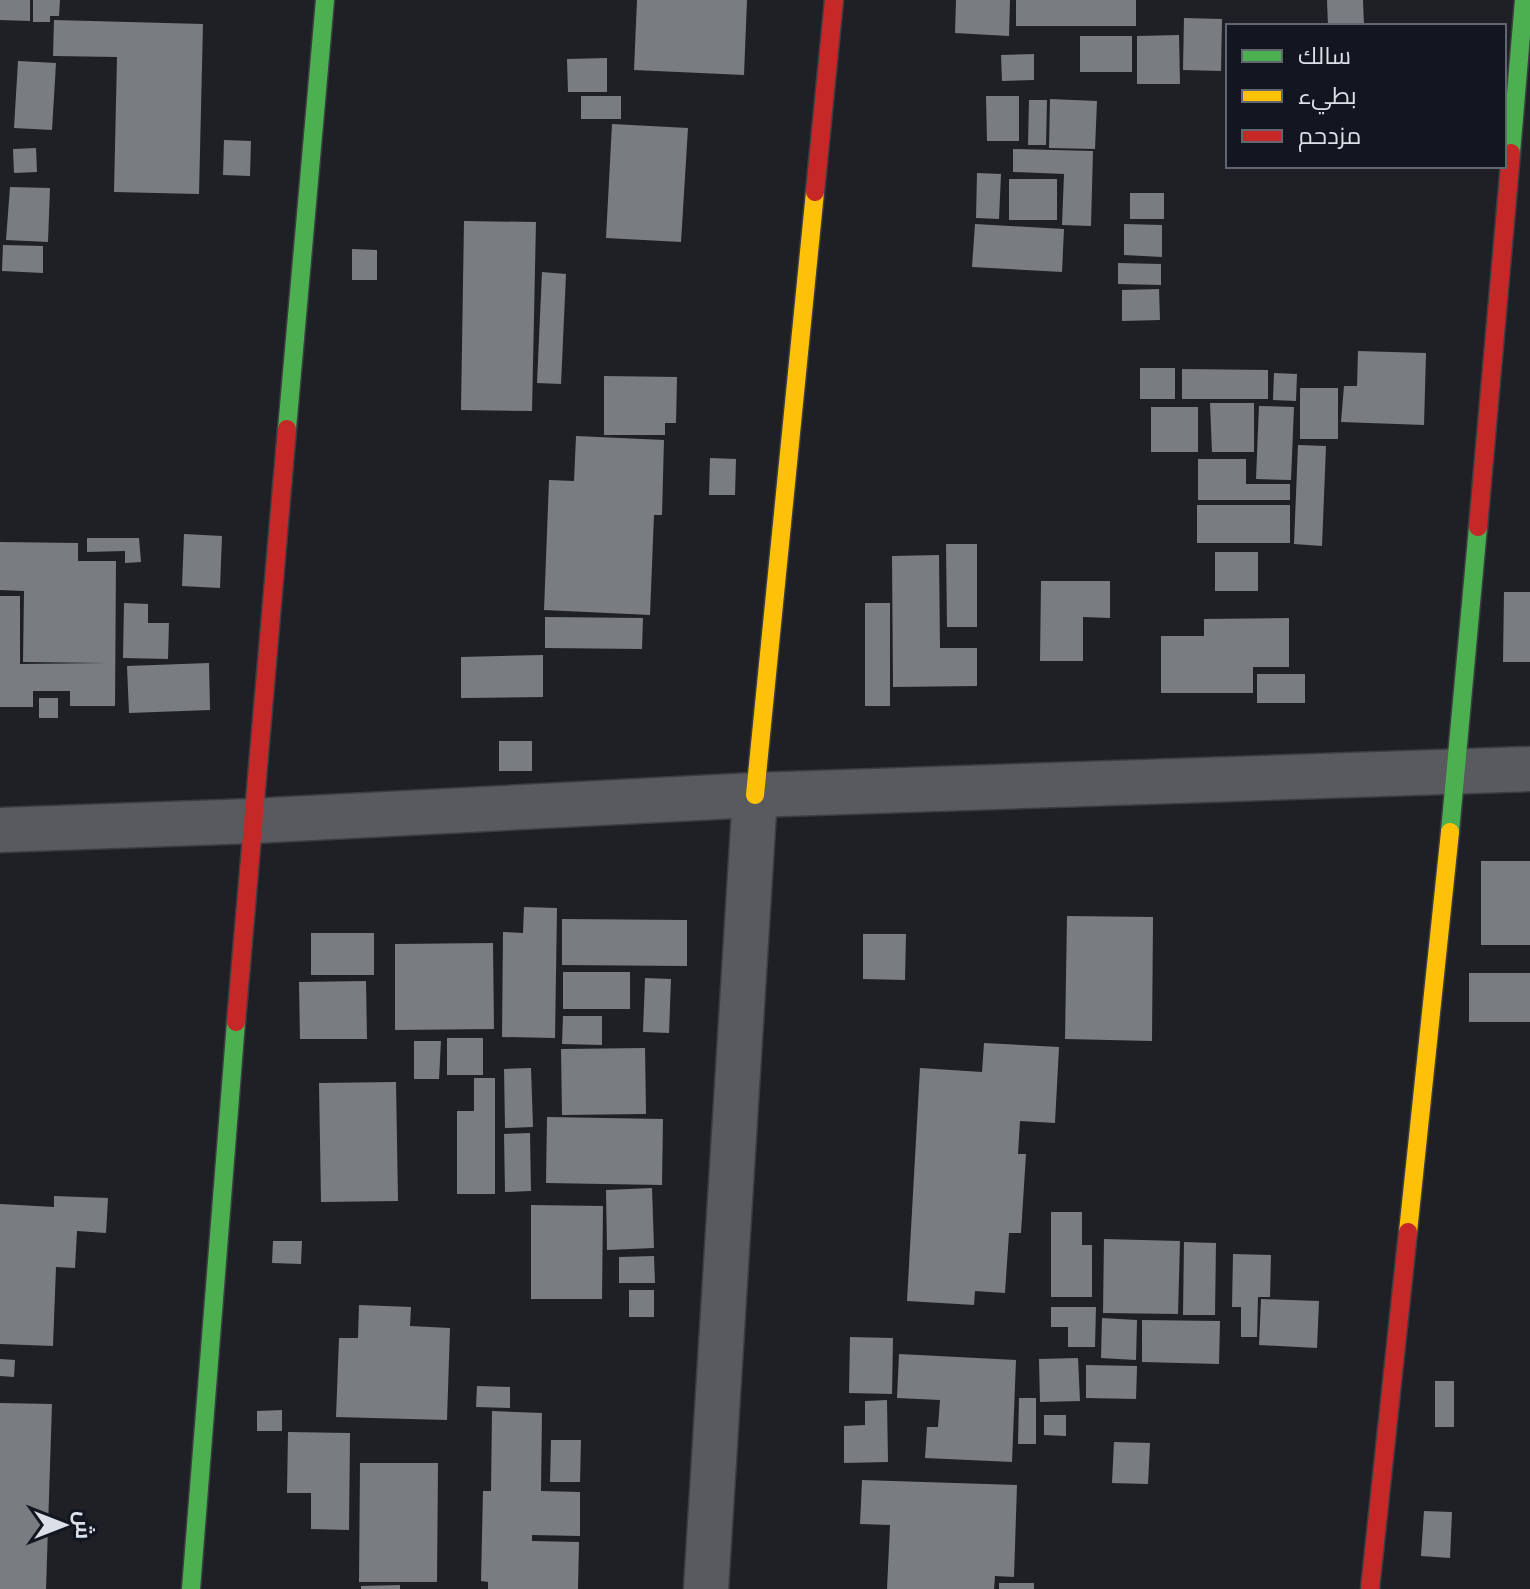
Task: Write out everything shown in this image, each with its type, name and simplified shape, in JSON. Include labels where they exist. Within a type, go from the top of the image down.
[{"type":"street","points":[[191,1589],[252,821],[325,0]]},
{"type":"street","points":[[706,1589],[755,795],[834,0]]},
{"type":"street","points":[[1370,1589],[1457,771],[1524,0]]},
{"type":"street","points":[[0,830],[252,821],[755,795],[1530,769]]},
{"type":"building","points":[[0,0],[30,0],[30,21],[0,20]]},
{"type":"building","points":[[33,0],[60,0],[59,16],[50,16],[50,22],[33,22]]},
{"type":"building","points":[[637,0],[747,0],[744,75],[634,70]]},
{"type":"building","points":[[956,0],[1010,0],[1009,36],[955,33]]},
{"type":"building","points":[[1016,0],[1136,0],[1136,26],[1016,26]]},
{"type":"building","points":[[1327,0],[1363,0],[1364,24],[1328,24]]},
{"type":"building","points":[[1184,18],[1222,19],[1221,71],[1183,70]]},
{"type":"building","points":[[54,20],[203,24],[199,194],[114,192],[117,57],[53,56]]},
{"type":"building","points":[[1179,35],[1180,84],[1137,84],[1137,36]]},
{"type":"building","points":[[1080,36],[1132,36],[1132,72],[1080,72]]},
{"type":"building","points":[[1034,54],[1034,80],[1002,81],[1001,55]]},
{"type":"building","points":[[607,58],[607,92],[568,92],[567,59]]},
{"type":"building","points":[[18,61],[56,63],[52,130],[14,128]]},
{"type":"building","points":[[581,96],[621,96],[621,119],[581,119]]},
{"type":"building","points":[[986,96],[1019,96],[1019,141],[987,141]]},
{"type":"building","points":[[1050,99],[1097,101],[1095,149],[1049,148]]},
{"type":"building","points":[[1029,100],[1047,100],[1046,145],[1028,145]]},
{"type":"building","points":[[612,124],[688,128],[681,242],[606,238]]},
{"type":"building","points":[[224,140],[251,141],[250,176],[223,175]]},
{"type":"building","points":[[36,148],[37,172],[14,173],[13,149]]},
{"type":"building","points":[[1013,149],[1093,151],[1091,226],[1062,225],[1064,174],[1013,172]]},
{"type":"building","points":[[977,173],[1001,174],[999,219],[976,218]]},
{"type":"building","points":[[1009,179],[1057,179],[1057,220],[1009,220]]},
{"type":"building","points":[[10,187],[50,188],[48,242],[6,240]]},
{"type":"building","points":[[1130,193],[1164,193],[1164,219],[1130,219]]},
{"type":"building","points":[[464,221],[536,222],[532,411],[461,410]]},
{"type":"building","points":[[975,224],[1064,229],[1062,272],[972,267]]},
{"type":"building","points":[[1124,224],[1162,225],[1162,257],[1124,255]]},
{"type":"building","points":[[3,245],[43,246],[43,273],[2,271]]},
{"type":"building","points":[[352,249],[377,250],[377,280],[352,280]]},
{"type":"building","points":[[1118,263],[1161,264],[1161,285],[1118,284]]},
{"type":"building","points":[[542,272],[566,274],[561,384],[537,383]]},
{"type":"building","points":[[1159,289],[1160,320],[1122,321],[1122,290]]},
{"type":"building","points":[[1358,351],[1426,353],[1424,425],[1341,422],[1344,386],[1357,386]]},
{"type":"building","points":[[1140,368],[1175,368],[1175,399],[1140,399]]},
{"type":"building","points":[[1182,369],[1268,370],[1268,399],[1182,399]]},
{"type":"building","points":[[1274,373],[1297,374],[1296,401],[1273,400]]},
{"type":"building","points":[[604,376],[677,377],[676,423],[665,423],[665,435],[604,435]]},
{"type":"building","points":[[1300,388],[1338,388],[1338,439],[1300,439]]},
{"type":"building","points":[[1210,403],[1254,403],[1254,452],[1212,452]]},
{"type":"building","points":[[1259,406],[1294,407],[1291,480],[1256,479]]},
{"type":"building","points":[[1151,407],[1198,407],[1198,452],[1151,452]]},
{"type":"building","points":[[576,436],[664,440],[662,515],[654,515],[650,615],[544,610],[549,480],[574,481]]},
{"type":"building","points":[[1298,445],[1326,446],[1322,546],[1294,544]]},
{"type":"building","points":[[710,458],[736,459],[735,495],[709,495]]},
{"type":"building","points":[[1198,459],[1246,459],[1246,484],[1290,484],[1290,500],[1198,500]]},
{"type":"building","points":[[1197,505],[1290,505],[1290,543],[1197,543]]},
{"type":"building","points":[[184,534],[222,536],[220,588],[182,586]]},
{"type":"building","points":[[87,538],[139,538],[141,562],[125,563],[125,551],[87,552]]},
{"type":"building","points":[[0,542],[78,543],[78,561],[116,561],[115,706],[70,706],[70,691],[33,691],[33,707],[0,707],[0,596],[20,596],[20,664],[107,663],[23,662],[24,591],[0,590]]},
{"type":"building","points":[[946,544],[977,544],[977,627],[947,627]]},
{"type":"building","points":[[1215,552],[1258,552],[1258,591],[1215,591]]},
{"type":"building","points":[[939,555],[940,648],[977,648],[977,686],[893,687],[892,556]]},
{"type":"building","points":[[1041,581],[1110,581],[1110,618],[1083,617],[1083,661],[1040,661]]},
{"type":"building","points":[[1504,592],[1530,592],[1530,662],[1503,662]]},
{"type":"building","points":[[124,603],[148,604],[148,623],[169,623],[168,659],[123,658]]},
{"type":"building","points":[[865,603],[890,603],[890,706],[865,706]]},
{"type":"building","points":[[545,617],[643,618],[642,649],[545,648]]},
{"type":"building","points":[[1289,618],[1289,667],[1253,667],[1253,693],[1161,693],[1161,636],[1204,636],[1204,619]]},
{"type":"building","points":[[543,655],[543,697],[461,698],[461,657]]},
{"type":"building","points":[[209,663],[210,710],[129,713],[127,666]]},
{"type":"building","points":[[1257,674],[1305,674],[1305,703],[1257,703]]},
{"type":"building","points":[[39,698],[58,698],[58,718],[39,718]]},
{"type":"building","points":[[499,741],[532,741],[532,771],[499,771]]},
{"type":"building","points":[[1481,861],[1530,861],[1530,945],[1481,945]]},
{"type":"building","points":[[524,907],[557,908],[555,1038],[502,1037],[503,932],[523,933]]},
{"type":"building","points":[[1067,916],[1153,917],[1152,1041],[1065,1039]]},
{"type":"building","points":[[562,919],[687,920],[687,966],[562,965]]},
{"type":"building","points":[[311,933],[374,933],[374,975],[311,975]]},
{"type":"building","points":[[863,934],[906,934],[905,980],[863,979]]},
{"type":"building","points":[[493,943],[494,1029],[395,1030],[395,944]]},
{"type":"building","points":[[563,972],[630,972],[630,1009],[563,1009]]},
{"type":"building","points":[[1469,973],[1530,973],[1530,1022],[1469,1022]]},
{"type":"building","points":[[645,978],[671,979],[669,1033],[643,1032]]},
{"type":"building","points":[[366,981],[367,1039],[300,1039],[299,982]]},
{"type":"building","points":[[563,1016],[602,1016],[602,1045],[562,1044]]},
{"type":"building","points":[[447,1038],[483,1038],[483,1075],[447,1075]]},
{"type":"building","points":[[414,1041],[441,1041],[439,1079],[414,1079]]},
{"type":"building","points":[[984,1043],[1059,1047],[1055,1123],[1020,1121],[1018,1154],[1026,1154],[1021,1233],[1009,1233],[1005,1293],[975,1291],[974,1305],[907,1301],[920,1068],[982,1072]]},
{"type":"building","points":[[645,1048],[646,1114],[562,1115],[561,1049]]},
{"type":"building","points":[[531,1068],[533,1127],[505,1128],[504,1069]]},
{"type":"building","points":[[474,1078],[495,1078],[495,1194],[457,1194],[457,1111],[474,1111]]},
{"type":"building","points":[[396,1082],[398,1201],[321,1202],[319,1083]]},
{"type":"building","points":[[547,1117],[663,1119],[662,1185],[546,1183]]},
{"type":"building","points":[[530,1133],[531,1191],[505,1192],[504,1134]]},
{"type":"building","points":[[652,1188],[654,1248],[607,1250],[606,1190]]},
{"type":"building","points":[[54,1196],[108,1198],[106,1233],[77,1231],[75,1268],[56,1267],[53,1346],[0,1344],[0,1204],[54,1207]]},
{"type":"building","points":[[531,1205],[603,1206],[602,1299],[531,1299]]},
{"type":"building","points":[[1051,1212],[1082,1212],[1082,1245],[1092,1245],[1092,1297],[1051,1297]]},
{"type":"building","points":[[1104,1239],[1180,1241],[1178,1314],[1103,1313]]},
{"type":"building","points":[[273,1241],[302,1241],[301,1264],[272,1263]]},
{"type":"building","points":[[1184,1242],[1216,1243],[1215,1315],[1183,1315]]},
{"type":"building","points":[[1233,1254],[1271,1255],[1270,1297],[1258,1297],[1257,1337],[1241,1337],[1241,1307],[1232,1307]]},
{"type":"building","points":[[654,1256],[655,1283],[619,1283],[619,1257]]},
{"type":"building","points":[[629,1290],[654,1290],[654,1317],[629,1317]]},
{"type":"building","points":[[1261,1299],[1319,1301],[1317,1348],[1259,1345]]},
{"type":"building","points":[[359,1305],[411,1307],[410,1326],[450,1328],[447,1420],[336,1417],[339,1338],[358,1338]]},
{"type":"building","points":[[1051,1307],[1096,1307],[1095,1347],[1068,1347],[1068,1327],[1051,1327]]},
{"type":"building","points":[[1102,1318],[1137,1320],[1136,1360],[1101,1358]]},
{"type":"building","points":[[1142,1320],[1220,1321],[1219,1364],[1142,1362]]},
{"type":"building","points":[[850,1337],[893,1338],[892,1394],[849,1393]]},
{"type":"building","points":[[899,1354],[1016,1360],[1012,1462],[925,1458],[927,1427],[938,1427],[940,1400],[897,1398]]},
{"type":"building","points":[[1078,1358],[1080,1401],[1040,1402],[1039,1359]]},
{"type":"building","points":[[0,1359],[15,1360],[14,1377],[0,1376]]},
{"type":"building","points":[[1086,1365],[1137,1366],[1136,1399],[1086,1398]]},
{"type":"building","points":[[1435,1381],[1454,1381],[1454,1427],[1435,1427]]},
{"type":"building","points":[[477,1386],[510,1387],[510,1408],[476,1407]]},
{"type":"building","points":[[1019,1398],[1036,1398],[1036,1444],[1018,1444]]},
{"type":"building","points":[[887,1400],[888,1462],[844,1463],[844,1426],[865,1425],[865,1401]]},
{"type":"building","points":[[0,1403],[52,1404],[46,1589],[0,1589]]},
{"type":"building","points":[[282,1410],[282,1431],[257,1431],[257,1411]]},
{"type":"building","points":[[492,1411],[542,1413],[541,1491],[580,1492],[580,1536],[532,1535],[532,1541],[579,1542],[578,1589],[488,1589],[488,1582],[481,1581],[483,1491],[491,1491]]},
{"type":"building","points":[[1044,1415],[1066,1415],[1066,1436],[1044,1435]]},
{"type":"building","points":[[288,1432],[350,1433],[349,1530],[311,1529],[311,1493],[287,1493]]},
{"type":"building","points":[[551,1440],[581,1440],[580,1482],[550,1482]]},
{"type":"building","points":[[1114,1442],[1150,1443],[1148,1484],[1112,1483]]},
{"type":"building","points":[[360,1463],[438,1463],[437,1582],[359,1582]]},
{"type":"building","points":[[862,1480],[1017,1485],[1014,1577],[995,1576],[994,1589],[887,1589],[890,1525],[860,1524]]},
{"type":"building","points":[[1424,1511],[1452,1512],[1450,1558],[1421,1556]]},
{"type":"building","points":[[999,1583],[1034,1583],[1034,1589],[999,1589]]},
{"type":"building","points":[[400,1585],[400,1589],[361,1589],[361,1586]]},
{"type":"traffic: fast","points":[[287,429],[325,0]]},
{"type":"traffic: fast","points":[[1511,153],[1524,0]]},
{"type":"traffic: fast","points":[[1450,832],[1478,527]]},
{"type":"traffic: fast","points":[[191,1589],[236,1022]]},
{"type":"traffic: slow","points":[[755,795],[815,192]]},
{"type":"traffic: slow","points":[[1408,1232],[1450,832]]},
{"type":"traffic: jam","points":[[815,192],[834,0]]},
{"type":"traffic: jam","points":[[1478,527],[1511,153]]},
{"type":"traffic: jam","points":[[236,1022],[287,429]]},
{"type":"traffic: jam","points":[[1370,1589],[1408,1232]]}]
